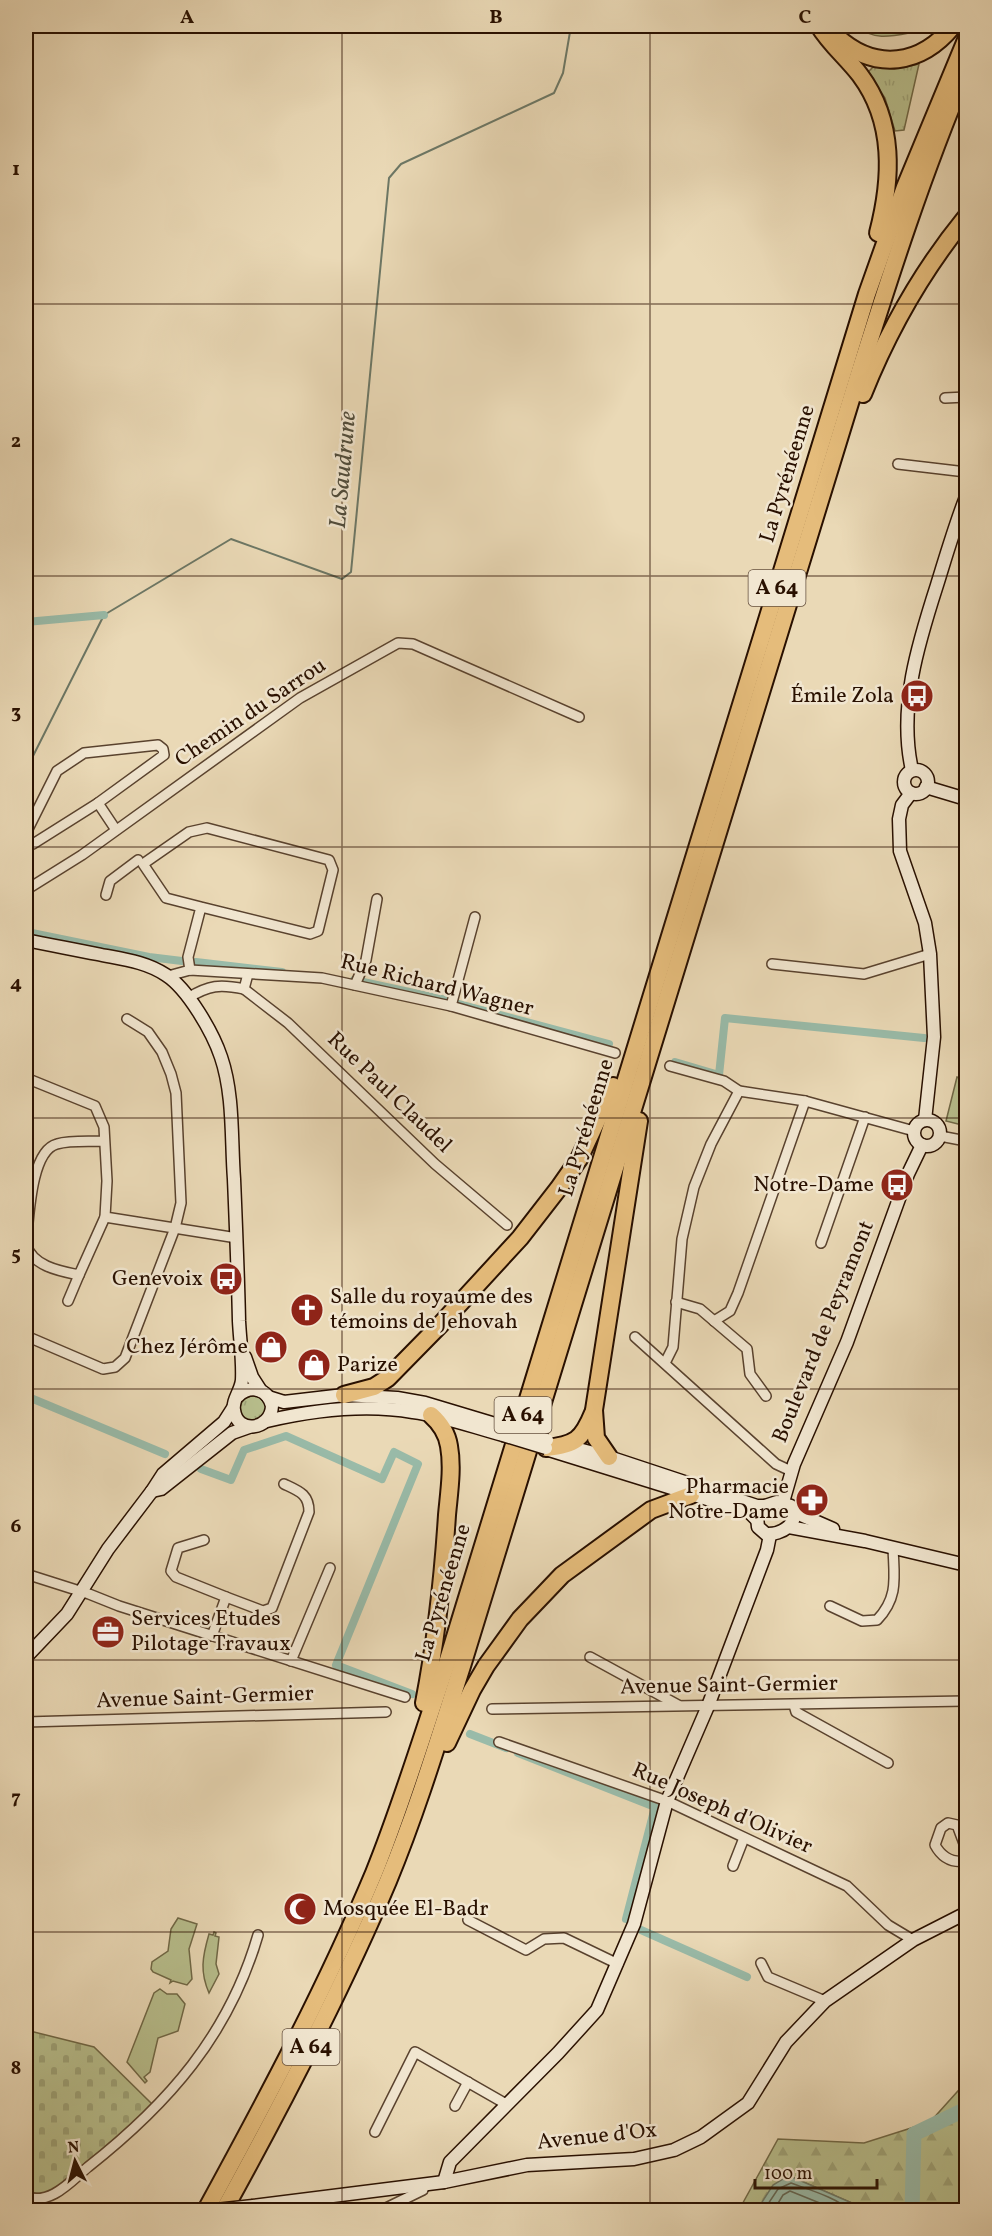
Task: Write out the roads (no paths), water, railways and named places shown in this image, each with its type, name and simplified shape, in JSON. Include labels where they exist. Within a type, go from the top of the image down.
[{"type":"highway","points":[[819,26],[860,75],[876,103],[882,120],[887,138],[889,174],[884,213],[878,236],[882,250]]},
{"type":"highway","points":[[828,26],[842,41],[860,54],[886,60],[900,59],[922,52],[943,38],[953,26]]},
{"type":"highway","name":"La Pyrénéenne","points":[[206,2211],[313,2008],[374,1872],[398,1808],[447,1663],[643,1020],[882,250],[931,121],[966,40]]},
{"type":"highway","name":"La Pyrénéenne","points":[[224,2211],[288,2092],[357,1951],[389,1878],[428,1774],[881,304],[919,192],[966,71]]},
{"type":"highway","points":[[834,454],[846,437],[870,375],[901,311],[928,267],[966,217]]},
{"type":"highway","points":[[344,1395],[374,1387],[388,1378],[479,1284],[540,1213],[579,1159],[618,1075],[636,1023],[643,1020]]},
{"type":"highway","points":[[609,1457],[596,1438],[594,1410],[635,1138],[653,1065],[650,1053]]},
{"type":"highway","points":[[547,1444],[567,1446],[585,1432],[594,1410]]},
{"type":"highway","points":[[398,1808],[394,1800],[424,1702],[444,1566],[450,1454],[442,1428],[431,1415]]},
{"type":"highway","points":[[428,1774],[441,1755],[486,1666],[520,1619],[562,1575],[651,1510],[692,1495]]},
{"type":"street","points":[[945,398],[966,398]]},
{"type":"street","points":[[898,464],[966,472]]},
{"type":"street","points":[[912,770],[908,729],[912,674],[939,577],[966,497]]},
{"type":"street","name":"Chemin du Sarrou","points":[[26,890],[116,830],[300,698],[398,643],[413,644],[579,717]]},
{"type":"street","points":[[26,833],[57,771],[84,753],[158,745],[163,749],[164,755],[98,803],[33,844],[26,845]]},
{"type":"street","points":[[912,770],[923,773],[927,779],[926,787],[921,792],[911,793],[905,788],[906,774],[912,770]]},
{"type":"street","points":[[926,787],[966,799]]},
{"type":"street","points":[[911,793],[902,805],[898,819],[900,851],[925,923],[930,954],[934,1037],[925,1120]]},
{"type":"street","points":[[98,803],[116,830]]},
{"type":"street","points":[[106,895],[110,881],[140,862],[189,832],[207,828],[329,860],[333,870],[318,931],[309,934],[166,898],[140,862],[132,850]]},
{"type":"street","points":[[355,986],[366,960],[377,899]]},
{"type":"street","points":[[201,907],[188,957],[204,989]]},
{"type":"street","points":[[451,1006],[475,917]]},
{"type":"street","points":[[26,940],[145,963],[168,976],[188,998],[204,1019],[216,1043],[228,1085],[237,1238],[242,1380],[236,1402],[236,1418],[249,1427]]},
{"type":"street","points":[[772,964],[864,974],[930,954]]},
{"type":"street","name":"Rue Richard Wagner","points":[[168,976],[194,970],[322,978],[451,1006],[615,1053]]},
{"type":"street","points":[[188,998],[204,989],[222,984],[244,989],[248,974]]},
{"type":"street","name":"Rue Paul Claudel","points":[[244,989],[288,1023],[435,1164],[507,1225]]},
{"type":"street","points":[[26,1336],[103,1369],[116,1367],[125,1358],[175,1228],[181,1203],[176,1093],[162,1052],[148,1032],[127,1019]]},
{"type":"street","points":[[670,1066],[724,1081],[739,1091],[805,1101],[914,1131]]},
{"type":"street","points":[[26,1077],[95,1106],[104,1127],[107,1181],[105,1217],[68,1301]]},
{"type":"street","points":[[665,1363],[673,1347],[682,1239],[694,1187],[711,1144],[739,1091]]},
{"type":"street","points":[[714,1321],[730,1311],[738,1293],[805,1101]]},
{"type":"street","points":[[821,1243],[866,1117]]},
{"type":"street","points":[[925,1120],[937,1124],[940,1136],[933,1145],[922,1145],[915,1139],[914,1131],[918,1124],[925,1120]]},
{"type":"street","points":[[940,1136],[966,1141]]},
{"type":"street","points":[[79,1275],[57,1271],[35,1260],[27,1248],[34,1182],[43,1152],[56,1144],[104,1141]]},
{"type":"street","name":"Boulevard de Peyramont","points":[[783,1502],[791,1471],[847,1342],[908,1174],[922,1145]]},
{"type":"street","points":[[105,1217],[237,1238]]},
{"type":"street","points":[[676,1302],[700,1309],[747,1349],[750,1374],[766,1396]]},
{"type":"street","points":[[635,1337],[776,1464],[791,1471]]},
{"type":"street","points":[[241,1344],[252,1377],[265,1394],[272,1412],[267,1421]]},
{"type":"street","points":[[26,1657],[58,1625],[82,1592],[108,1549],[163,1474],[224,1422],[236,1402],[251,1389],[284,1402],[344,1395],[425,1402],[692,1495],[749,1512],[757,1520],[761,1531],[770,1535],[789,1527],[865,1541],[966,1565]]},
{"type":"street","points":[[152,1491],[162,1489],[232,1433],[258,1426],[267,1421],[333,1410],[394,1409],[504,1431]]},
{"type":"street","points":[[567,1446],[609,1457],[757,1506],[783,1502],[791,1506],[794,1512],[794,1519],[789,1527]]},
{"type":"street","points":[[204,1540],[178,1548],[171,1571],[176,1577],[263,1611],[272,1608],[309,1512],[307,1498],[300,1491],[284,1484]]},
{"type":"street","points":[[757,1520],[759,1512],[765,1506]]},
{"type":"street","points":[[794,1512],[865,1541]]},
{"type":"street","points":[[444,2182],[450,2162],[558,2053],[597,2010],[634,1924],[668,1801],[708,1706],[767,1550],[770,1535]]},
{"type":"street","points":[[830,1606],[862,1621],[877,1620],[888,1608],[894,1592],[893,1548]]},
{"type":"street","points":[[291,1661],[330,1568]]},
{"type":"street","points":[[26,1574],[405,1697]]},
{"type":"street","points":[[212,1636],[226,1597]]},
{"type":"street","points":[[590,1657],[680,1706]]},
{"type":"street","name":"Avenue Saint-Germier","points":[[492,1709],[966,1701]]},
{"type":"street","points":[[794,1705],[796,1712],[888,1763]]},
{"type":"street","name":"Avenue Saint-Germier","points":[[26,1722],[386,1712]]},
{"type":"street","name":"Rue Joseph d'Olivier","points":[[499,1742],[668,1801],[847,1886],[888,1925],[913,1940]]},
{"type":"street","points":[[966,1849],[957,1825],[948,1823],[941,1828],[935,1845],[939,1853],[956,1862],[966,1861]]},
{"type":"street","points":[[732,1866],[744,1838]]},
{"type":"street","name":"Avenue d'Ox","points":[[216,2211],[444,2182],[528,2165],[634,2159],[674,2150],[701,2137],[748,2103],[786,2042],[825,2001],[913,1940],[966,1913]]},
{"type":"street","points":[[468,1920],[526,1950],[544,1938],[564,1938],[618,1964]]},
{"type":"street","points":[[26,2197],[37,2200],[52,2196],[128,2136],[169,2095],[212,2038],[240,1987],[258,1935]]},
{"type":"street","points":[[761,1963],[768,1977],[825,2001]]},
{"type":"street","points":[[375,2132],[416,2052],[506,2104]]},
{"type":"street","points":[[455,2106],[468,2082]]},
{"type":"street","points":[[382,2211],[416,2195],[423,2190],[424,2184]]},
{"type":"water","points":[[786,2177],[792,2177],[852,2203],[854,2210],[757,2210],[773,2185]]},
{"type":"waterway","name":"La Saudrune","points":[[26,770],[104,615],[231,539],[342,579],[351,572],[389,178],[401,164],[554,93],[563,73],[571,26]]},
{"type":"waterway","points":[[26,622],[104,615]]},
{"type":"waterway","points":[[27,932],[149,957],[182,961]]},
{"type":"waterway","points":[[196,962],[282,972]]},
{"type":"waterway","points":[[354,980],[446,1000]]},
{"type":"waterway","points":[[459,1004],[609,1044]]},
{"type":"waterway","points":[[675,1062],[719,1075],[725,1018],[924,1038]]},
{"type":"waterway","points":[[26,1396],[165,1454]]},
{"type":"waterway","points":[[201,1469],[231,1480],[244,1450],[286,1436],[382,1479],[394,1452],[418,1464],[336,1665],[412,1694]]},
{"type":"waterway","points":[[470,1734],[506,1748]]},
{"type":"waterway","points":[[518,1753],[655,1807],[626,1919]]},
{"type":"waterway","points":[[641,1930],[747,1977]]},
{"type":"waterway","points":[[912,2210],[914,2134],[966,2109]]},
{"type":"place","name":"Émile Zola","points":[[917,696]]},
{"type":"place","name":"Notre-Dame","points":[[897,1185]]},
{"type":"place","name":"Genevoix","points":[[226,1279]]},
{"type":"place","name":"Salle du royaume des témoins de Jehovah","points":[[307,1310]]},
{"type":"place","name":"Chez Jérôme","points":[[271,1347]]},
{"type":"place","name":"Parize","points":[[314,1365]]},
{"type":"place","name":"Pharmacie Notre-Dame","points":[[812,1500]]},
{"type":"place","name":"Services Etudes Pilotage Travaux","points":[[108,1632]]},
{"type":"place","name":"Mosquée El-Badr","points":[[300,1909]]}]
